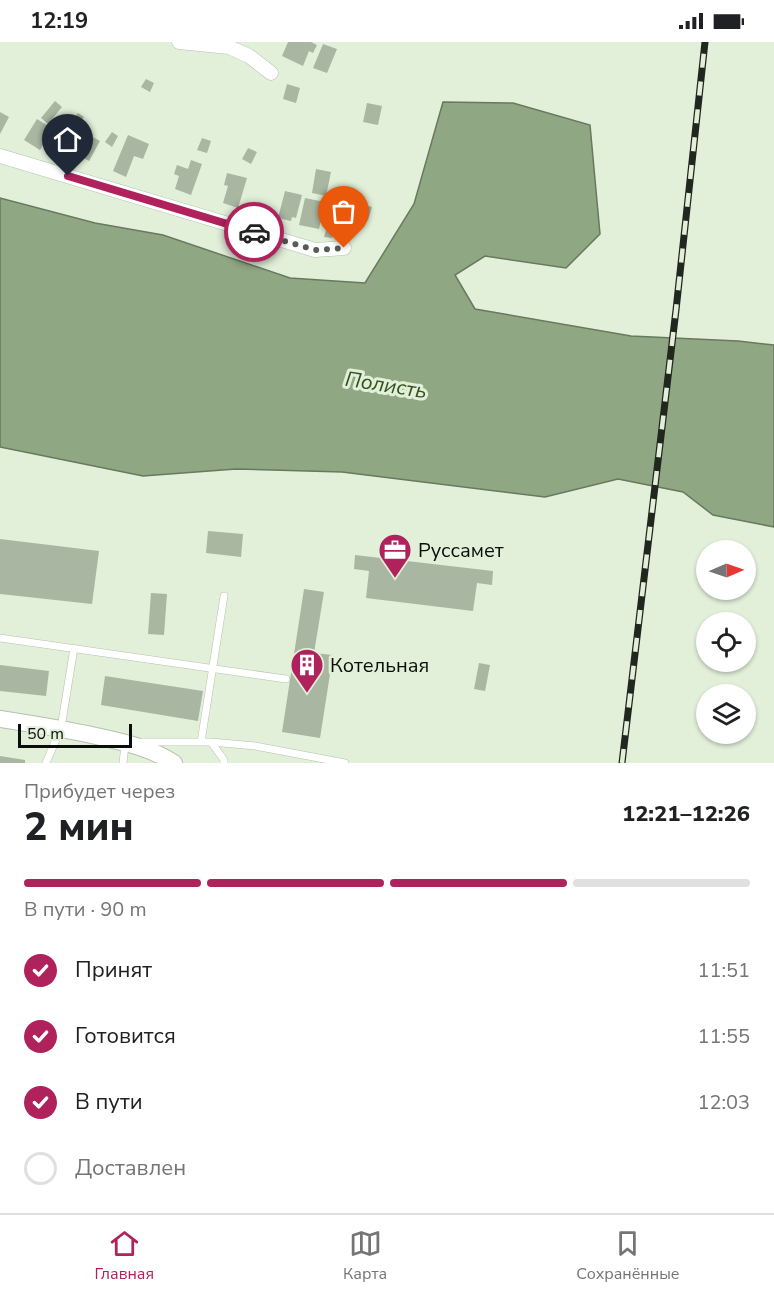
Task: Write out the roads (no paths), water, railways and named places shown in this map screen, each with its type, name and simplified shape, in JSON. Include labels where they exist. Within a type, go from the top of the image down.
[{"type":"street","points":[[179,42],[229,47],[249,56],[272,73]]},
{"type":"street","points":[[0,156],[315,250],[344,248]]},
{"type":"street","points":[[0,719],[61,728],[125,742],[160,754],[174,763]]},
{"type":"lane","points":[[201,742],[224,596]]},
{"type":"lane","points":[[0,638],[286,679]]},
{"type":"lane","points":[[46,763],[61,728],[74,648]]},
{"type":"lane","points":[[123,763],[125,742],[211,742],[255,746],[345,763]]},
{"type":"lane","points":[[211,742],[224,763]]},
{"type":"water","name":"Полисть","points":[[443,102],[513,103],[590,125],[600,234],[566,268],[485,256],[455,275],[475,309],[631,336],[774,345],[774,527],[713,515],[683,492],[618,479],[545,497],[342,472],[236,469],[143,476],[0,447],[0,198],[95,223],[163,235],[290,278],[365,283],[414,204]]},
{"type":"railway","points":[[622,763],[676,310],[705,42]]},
{"type":"place","name":"Руссамет","points":[[395,579]]},
{"type":"place","name":"Котельная","points":[[307,694]]}]
